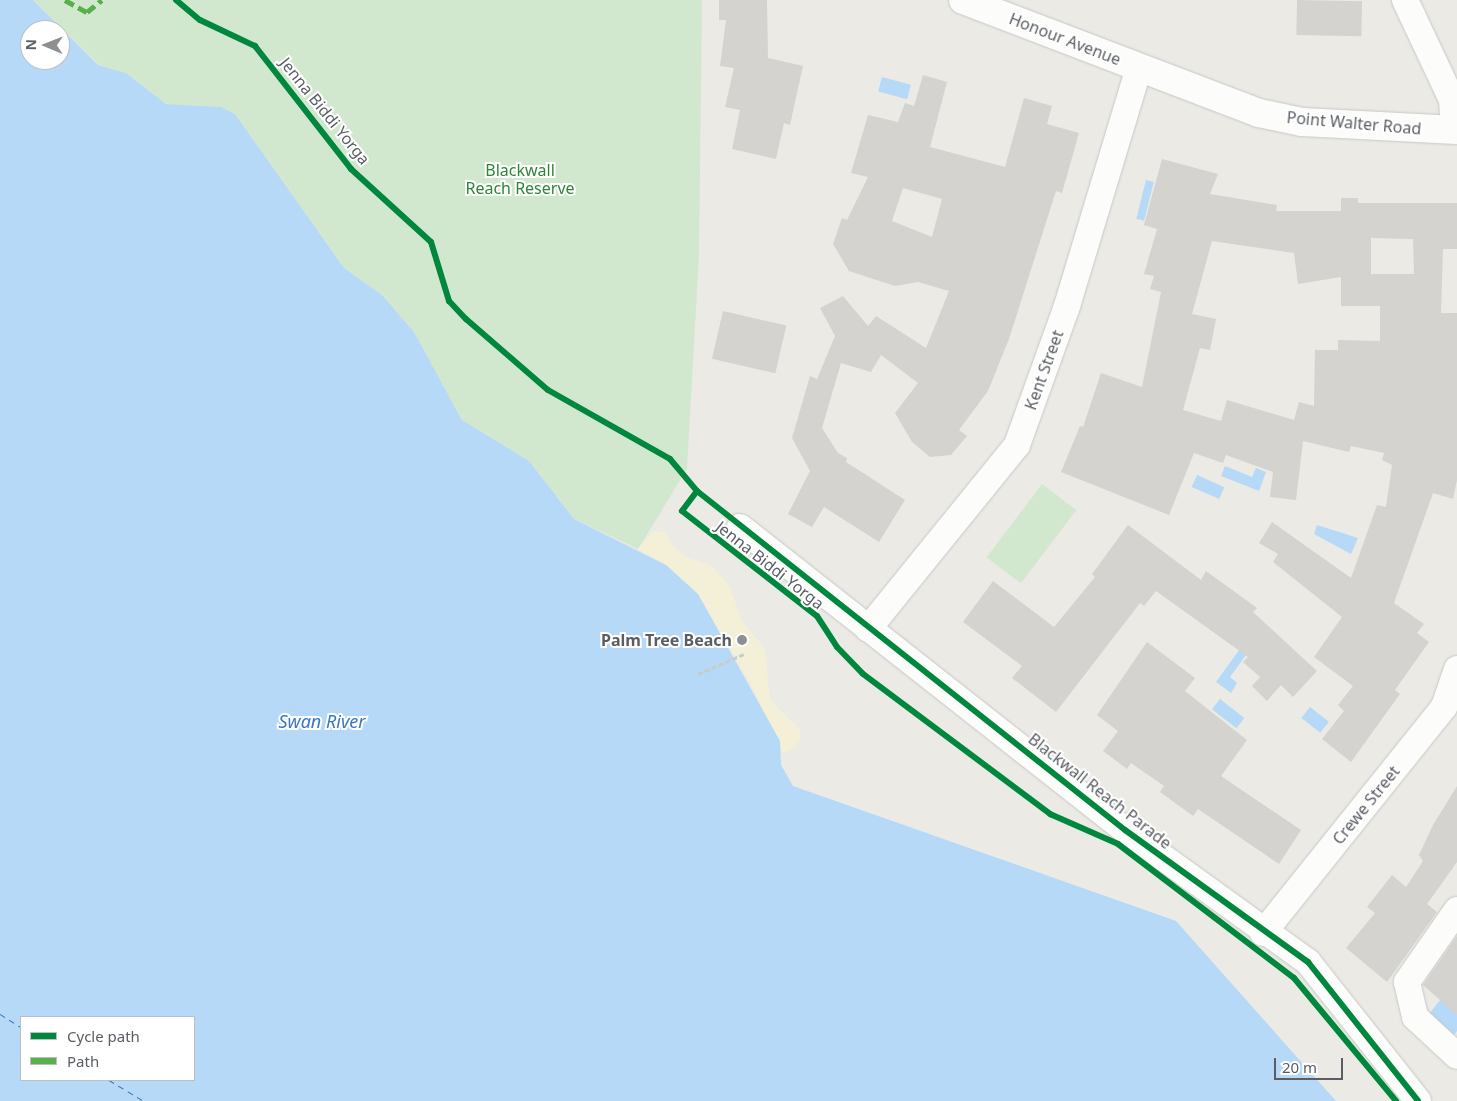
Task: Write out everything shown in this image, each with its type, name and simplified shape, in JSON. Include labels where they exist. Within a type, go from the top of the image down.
[{"type":"street","name":"Honour Avenue","points":[[963,0],[1139,68]]},
{"type":"street","points":[[1405,0],[1452,100],[1455,130]]},
{"type":"street","name":"Point Walter Road","points":[[1139,68],[1259,113],[1302,122],[1455,130]]},
{"type":"street","name":"Kent Street","points":[[868,629],[1017,445],[1067,306],[1139,68]]},
{"type":"street","name":"Blackwall Reach Parade","points":[[740,527],[868,629],[1262,933],[1308,962],[1418,1101]]},
{"type":"street","name":"Crewe Street","points":[[1262,933],[1444,707],[1457,669]]},
{"type":"street","points":[[1457,910],[1408,982],[1415,1017],[1457,1056]]},
{"type":"path","points":[[698,674],[744,654]]},
{"type":"green space","name":"Blackwall Reach Reserve","points":[[33,0],[702,0],[699,255],[687,469],[638,549],[574,519],[529,461],[462,420],[414,332],[382,295],[344,268],[235,114],[221,107],[166,104],[126,73],[99,65],[70,36],[70,20],[53,20]]},
{"type":"green space","points":[[1042,484],[1076,510],[1021,583],[987,557]]},
{"type":"sand","name":"Palm Tree Beach","points":[[654,531],[665,532],[673,546],[688,558],[711,565],[729,585],[742,621],[765,649],[770,700],[801,730],[800,741],[790,751],[783,753],[753,688],[698,594],[666,565],[638,549]]},
{"type":"water","name":"Swan River","points":[[0,0],[33,0],[53,20],[20,20],[20,70],[70,70],[70,37],[98,65],[126,73],[166,104],[221,107],[235,114],[344,268],[382,295],[414,332],[462,420],[529,461],[574,519],[666,565],[698,594],[780,741],[781,765],[793,786],[1176,921],[1336,1101],[0,1101]]},
{"type":"water","points":[[882,77],[911,85],[907,99],[878,91]]},
{"type":"water","points":[[1146,180],[1154,182],[1144,221],[1136,219]]},
{"type":"water","points":[[1225,466],[1252,477],[1256,468],[1266,472],[1259,491],[1221,476]]},
{"type":"water","points":[[1197,475],[1224,487],[1219,499],[1192,487]]},
{"type":"water","points":[[1317,525],[1358,538],[1351,554],[1314,534]]},
{"type":"water","points":[[1250,635],[1257,640],[1230,677],[1237,683],[1231,693],[1216,682]]},
{"type":"water","points":[[1220,699],[1244,718],[1236,728],[1212,709]]},
{"type":"water","points":[[1310,707],[1329,722],[1320,733],[1301,718]]},
{"type":"water","points":[[1444,995],[1457,1005],[1457,1031],[1452,1037],[1426,1018]]},
{"type":"building","points":[[719,0],[767,0],[768,58],[803,66],[790,125],[784,123],[776,159],[732,149],[740,110],[725,107],[734,68],[720,66],[726,20],[719,20]]},
{"type":"building","points":[[1297,0],[1362,1],[1361,36],[1296,35]]},
{"type":"building","points":[[923,75],[947,82],[930,147],[1005,167],[1024,98],[1052,106],[1047,124],[1079,133],[1062,193],[1056,191],[1009,339],[988,391],[959,430],[967,436],[951,455],[930,457],[912,442],[895,413],[918,383],[881,355],[871,372],[841,363],[822,428],[838,453],[847,458],[846,462],[905,500],[879,542],[824,507],[812,527],[788,514],[810,471],[792,438],[810,376],[817,379],[835,336],[820,308],[843,296],[868,326],[876,316],[926,348],[949,291],[918,282],[895,286],[849,271],[833,244],[842,218],[847,220],[868,177],[851,173],[868,115],[898,122],[905,103],[914,106]],"holes":[[[903,188],[942,199],[932,237],[892,221]]]},
{"type":"building","points":[[1162,159],[1218,174],[1210,194],[1277,205],[1276,211],[1341,211],[1341,198],[1358,198],[1358,203],[1457,203],[1457,249],[1443,249],[1441,313],[1457,313],[1457,480],[1453,499],[1433,493],[1394,603],[1424,624],[1417,633],[1429,642],[1395,690],[1400,694],[1351,762],[1322,739],[1344,711],[1338,705],[1353,686],[1314,657],[1342,617],[1273,562],[1278,554],[1259,543],[1272,522],[1351,578],[1377,505],[1386,507],[1392,465],[1382,460],[1384,453],[1351,446],[1349,452],[1303,441],[1296,500],[1270,497],[1273,472],[1226,455],[1223,463],[1194,453],[1169,515],[1061,472],[1080,426],[1083,427],[1101,373],[1142,387],[1161,292],[1150,289],[1154,276],[1144,274],[1157,229],[1144,225]],"holes":[[[1371,238],[1413,239],[1414,274],[1371,274]],[[1212,241],[1294,253],[1298,284],[1341,277],[1341,306],[1380,306],[1380,341],[1338,340],[1338,350],[1315,350],[1314,406],[1299,402],[1294,420],[1227,400],[1221,421],[1183,410],[1200,348],[1210,350],[1216,319],[1192,314]]]},
{"type":"building","points":[[723,311],[786,326],[775,373],[712,359]]},
{"type":"building","points":[[1128,525],[1201,580],[1206,571],[1257,608],[1253,612],[1317,671],[1293,697],[1281,685],[1267,701],[1252,686],[1260,677],[1243,662],[1248,657],[1156,591],[1144,606],[1140,603],[1056,712],[1012,678],[1022,666],[963,622],[993,581],[1054,627],[1095,577],[1092,574]]},
{"type":"building","points":[[1147,642],[1195,678],[1185,691],[1247,740],[1221,776],[1301,830],[1279,864],[1198,809],[1193,816],[1160,792],[1164,786],[1131,763],[1127,769],[1103,751],[1118,731],[1097,715]]},
{"type":"building","points":[[1457,786],[1457,862],[1427,904],[1437,912],[1387,982],[1346,948],[1375,913],[1367,907],[1392,875],[1406,887],[1423,861],[1419,855],[1433,825]]},
{"type":"building","points":[[1457,936],[1457,1015],[1423,985]]},
{"type":"ferry route","points":[[0,1014],[20,1026]]},
{"type":"ferry route","points":[[111,1081],[144,1101]]},
{"type":"marked path","points":[[65,0],[87,12],[102,0]]},
{"type":"cycle path","name":"Jenna Biddi Yorga","points":[[176,0],[200,20],[255,46],[351,169],[431,242],[449,301],[466,319],[548,390],[670,459],[697,491],[682,511],[817,616],[837,647],[863,674],[1050,814],[1118,844],[1294,978],[1396,1101]]},
{"type":"cycle path","name":"Jenna Biddi Yorga","points":[[697,491],[1125,830],[1308,962],[1418,1101]]},
{"type":"place","name":"Palm Tree Beach","points":[[742,640]]}]
